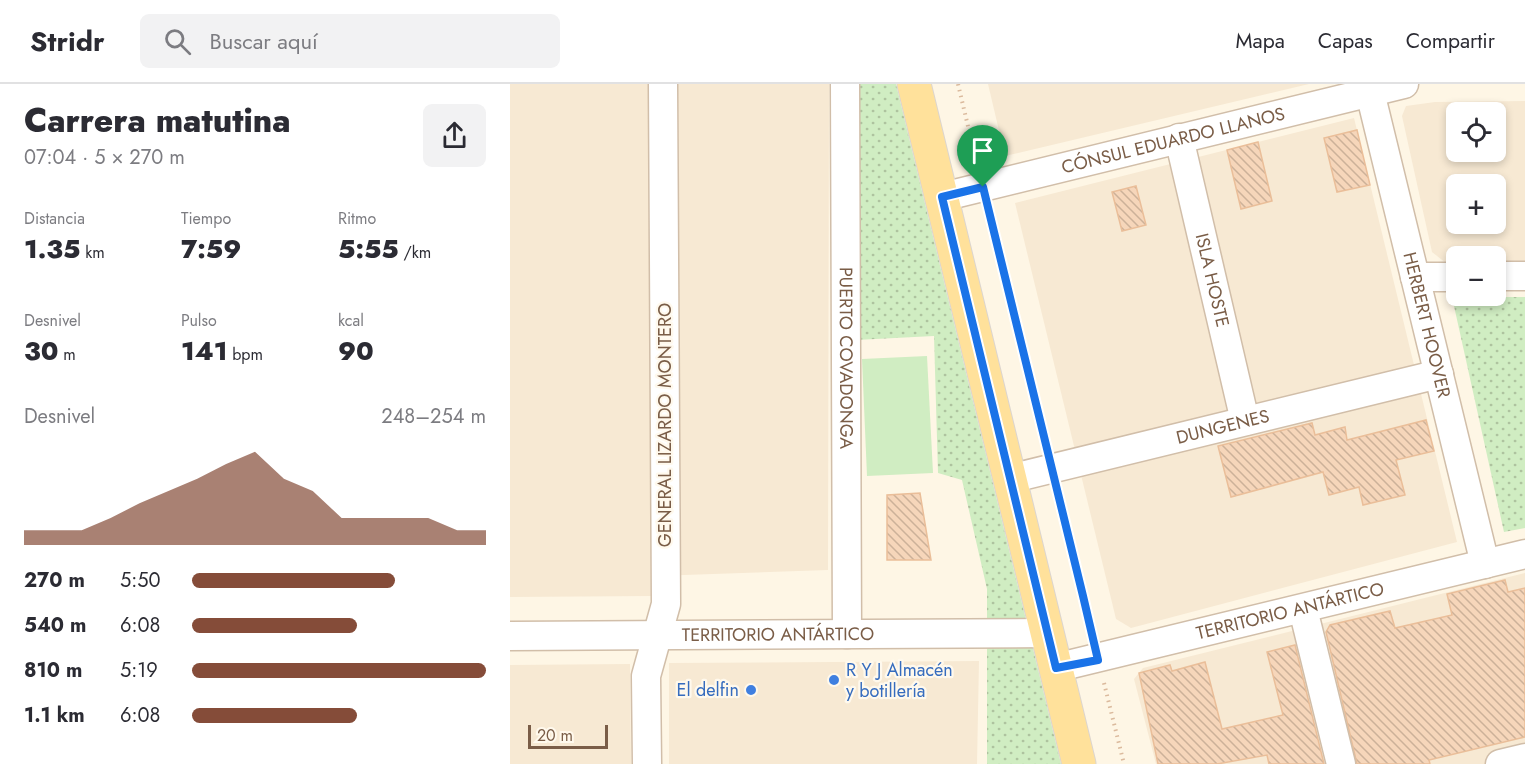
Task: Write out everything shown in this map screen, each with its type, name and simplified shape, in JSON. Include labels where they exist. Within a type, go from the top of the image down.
[{"type":"main road","points":[[914,84],[1078,764]]},
{"type":"street","name":"GENERAL LIZARDO MONTERO","points":[[647,764],[646,676],[666,604],[663,84]]},
{"type":"street","name":"PUERTO COVADONGA","points":[[845,84],[847,634]]},
{"type":"street","name":"CÓNSUL EDUARDO LLANOS","points":[[942,197],[1179,138],[1369,87],[1404,84]]},
{"type":"street","name":"HERBERT HOOVER","points":[[1369,87],[1485,564]]},
{"type":"street","name":"ISLA HOSTE","points":[[1179,138],[1245,422]]},
{"type":"street","points":[[1506,276],[1525,276]]},
{"type":"street","points":[[1415,277],[1446,277]]},
{"type":"street","name":"DUNGENES","points":[[1009,480],[1438,374]]},
{"type":"street","name":"TERRITORIO ANTÁRTICO","points":[[1056,668],[1098,660],[1525,554]]},
{"type":"street","points":[[1303,609],[1341,764]]},
{"type":"street","name":"TERRITORIO ANTÁRTICO","points":[[510,636],[1047,633]]},
{"type":"street","points":[[1500,764],[1525,758]]},
{"type":"path","points":[[958,84],[1124,764]]},
{"type":"shaded area","points":[[510,84],[829,84],[828,570],[655,576],[653,596],[510,597]]},
{"type":"shaded area","points":[[988,84],[1309,84],[1005,156]]},
{"type":"shaded area","points":[[1525,101],[1525,262],[1506,262],[1506,246],[1446,246],[1446,263],[1432,252],[1402,116],[1406,106],[1435,102]]},
{"type":"shaded area","points":[[1354,118],[1457,542],[1131,628],[1116,619],[1015,203]]},
{"type":"shaded area","points":[[1525,573],[1525,764],[1156,764],[1134,679],[1143,668]]},
{"type":"shaded area","points":[[979,661],[977,764],[669,764],[669,663]]},
{"type":"shaded area","points":[[630,664],[631,764],[510,764],[510,665]]},
{"type":"green space","points":[[858,84],[896,84],[1061,764],[987,764],[987,589],[962,480],[938,473],[934,336],[856,340]]},
{"type":"green space","points":[[1506,297],[1525,297],[1525,528],[1504,532],[1454,306],[1506,306]]},
{"type":"green space","points":[[927,356],[933,473],[867,476],[862,359]]},
{"type":"building","points":[[1357,130],[1370,185],[1337,192],[1324,138]]},
{"type":"building","points":[[1258,142],[1272,201],[1241,209],[1227,150]]},
{"type":"building","points":[[1136,186],[1146,225],[1122,231],[1112,192]]},
{"type":"building","points":[[1426,420],[1434,451],[1396,460],[1405,495],[1363,505],[1359,487],[1329,495],[1323,472],[1231,497],[1218,446],[1312,423],[1315,435],[1345,427],[1347,440]]},
{"type":"building","points":[[920,493],[931,560],[887,560],[887,495]]},
{"type":"building","points":[[1505,580],[1508,592],[1525,588],[1525,737],[1429,760],[1430,764],[1357,764],[1326,632],[1330,625],[1390,611],[1395,628],[1452,615],[1447,594]]},
{"type":"building","points":[[1295,645],[1324,764],[1269,764],[1267,755],[1217,764],[1158,764],[1139,673],[1170,665],[1172,671],[1205,662],[1222,729],[1283,715],[1267,652]]},
{"type":"place","name":"R Y J Almacén y botillería","points":[[834,680]]},
{"type":"place","name":"El delfin","points":[[751,690]]},
{"type":"route","points":[[983,187],[1098,660],[1056,668],[1009,480],[942,197],[983,187]]}]
